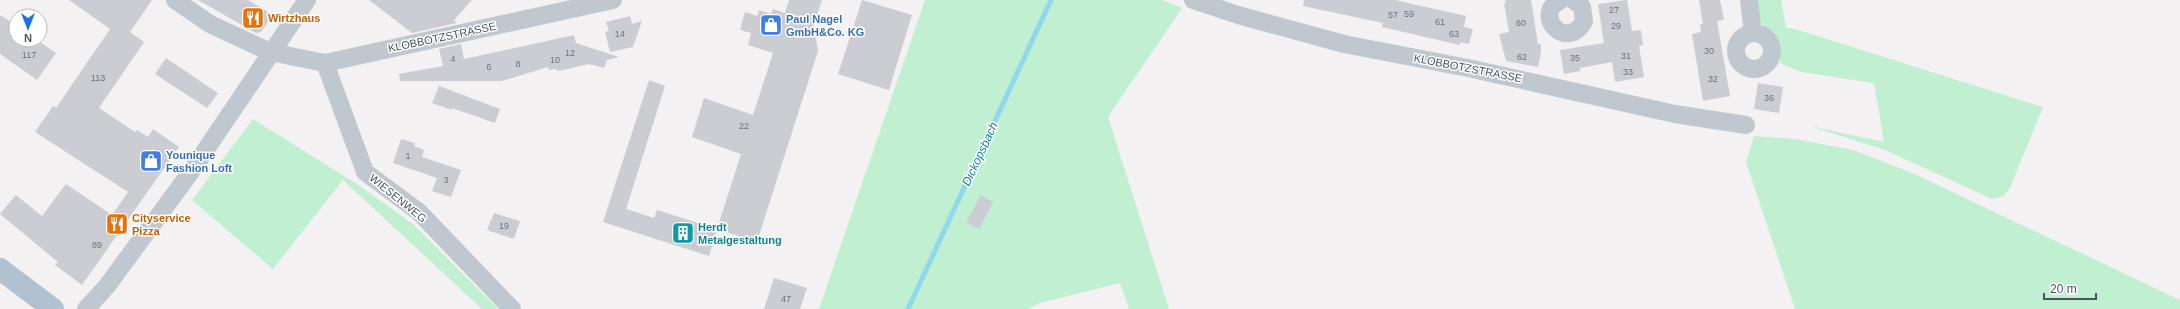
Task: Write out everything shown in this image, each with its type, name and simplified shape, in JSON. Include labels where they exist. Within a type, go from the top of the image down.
[{"type":"main road","points":[[0,269],[53,309]]},
{"type":"street","name":"KLOBBOTZSTRASSE","points":[[175,0],[210,24],[270,52],[325,63],[613,0]]},
{"type":"street","points":[[86,309],[107,286],[190,173],[270,52],[307,0]]},
{"type":"street","name":"KLOBBOTZSTRASSE","points":[[1193,0],[1241,8],[1344,44],[1483,71],[1675,114],[1746,125]]},
{"type":"street","points":[[1561,0],[1551,9],[1549,17],[1551,24],[1557,30],[1569,33],[1576,31],[1584,21],[1582,7],[1573,0]]},
{"type":"street","points":[[1749,0],[1753,33]]},
{"type":"street","name":"WIESENWEG","points":[[325,63],[365,172],[419,212],[512,309]]},
{"type":"green space","points":[[925,0],[1162,0],[1182,8],[1108,117],[1169,309],[1129,309],[1120,283],[1040,303],[1028,309],[819,309]]},
{"type":"green space","points":[[1756,0],[1781,0],[1786,28],[1792,28],[2043,107],[2009,190],[2003,196],[1992,199],[1885,150],[1810,126],[1884,142],[1874,83],[1801,72],[1780,63],[1780,43],[1760,21]]},
{"type":"green space","points":[[253,119],[357,184],[413,224],[498,309],[482,309],[343,180],[273,269],[192,200]]},
{"type":"green space","points":[[1754,136],[1795,139],[1853,150],[1910,172],[2180,300],[2180,309],[1795,309],[1746,162]]},
{"type":"building","points":[[69,0],[152,0],[130,32],[144,42],[99,108],[135,132],[137,130],[148,137],[153,129],[179,147],[82,285],[55,265],[58,262],[0,214],[16,195],[42,216],[66,184],[112,215],[128,192],[35,132],[53,106],[56,108],[110,29]]},
{"type":"building","points":[[198,0],[248,0],[273,15],[261,32],[256,33]]},
{"type":"building","points":[[369,0],[472,0],[454,20],[457,23],[412,33]]},
{"type":"building","points":[[789,0],[822,0],[812,30],[816,39],[818,51],[757,242],[717,229],[741,154],[692,137],[704,98],[753,115],[773,53],[748,45],[751,33],[740,30],[745,12],[757,16],[759,10],[771,14],[773,9],[785,13]]},
{"type":"building","points":[[862,0],[912,15],[889,90],[838,74]]},
{"type":"building","points":[[1304,0],[1395,0],[1466,16],[1464,27],[1473,29],[1469,44],[1460,42],[1460,45],[1382,27],[1383,23],[1303,6]]},
{"type":"building","points":[[1505,0],[1531,0],[1538,44],[1541,44],[1538,67],[1506,61],[1499,34],[1509,32],[1504,3],[1506,3]]},
{"type":"building","points":[[1627,0],[1632,31],[1641,30],[1643,45],[1639,46],[1644,77],[1615,82],[1612,62],[1580,68],[1580,71],[1564,74],[1560,50],[1604,43],[1598,4]]},
{"type":"building","points":[[1699,0],[1720,0],[1724,20],[1717,21],[1730,96],[1703,101],[1692,34],[1701,32],[1700,24],[1703,24]]},
{"type":"building","points":[[0,15],[8,20],[8,48],[48,48],[56,53],[37,80],[0,54]]},
{"type":"building","points":[[630,16],[632,24],[642,21],[633,47],[610,52],[605,32],[609,31],[606,22]]},
{"type":"building","points":[[574,35],[576,43],[619,57],[607,60],[604,68],[589,64],[558,71],[555,69],[549,70],[548,67],[502,81],[400,81],[399,74],[443,66],[439,49],[461,44],[464,59]]},
{"type":"building","points":[[166,58],[218,93],[207,108],[155,74]]},
{"type":"building","points":[[649,80],[665,86],[626,209],[654,218],[657,210],[717,229],[709,256],[603,222]]},
{"type":"building","points":[[1758,83],[1783,87],[1779,113],[1754,109]]},
{"type":"building","points":[[439,86],[500,109],[495,123],[452,108],[452,110],[432,103]]},
{"type":"building","points":[[401,139],[415,143],[414,146],[424,150],[422,157],[461,170],[451,197],[432,191],[437,178],[393,163]]},
{"type":"building","points":[[981,195],[993,202],[979,229],[966,222]]},
{"type":"building","points":[[494,213],[520,221],[514,239],[487,230]]},
{"type":"building","points":[[774,278],[807,288],[800,309],[764,309]]},
{"type":"waterway","name":"Dickopsbach","points":[[908,309],[1051,0]]},
{"type":"place","name":"Wirtzhaus","points":[[253,18]]},
{"type":"place","name":"Paul Nagel GmbH&Co. KG","points":[[771,25]]},
{"type":"place","name":"Younique Fashion Loft","points":[[151,161]]},
{"type":"place","name":"Cityservice Pizza","points":[[117,224]]},
{"type":"place","name":"Herdt Metalgestaltung","points":[[683,233]]}]
